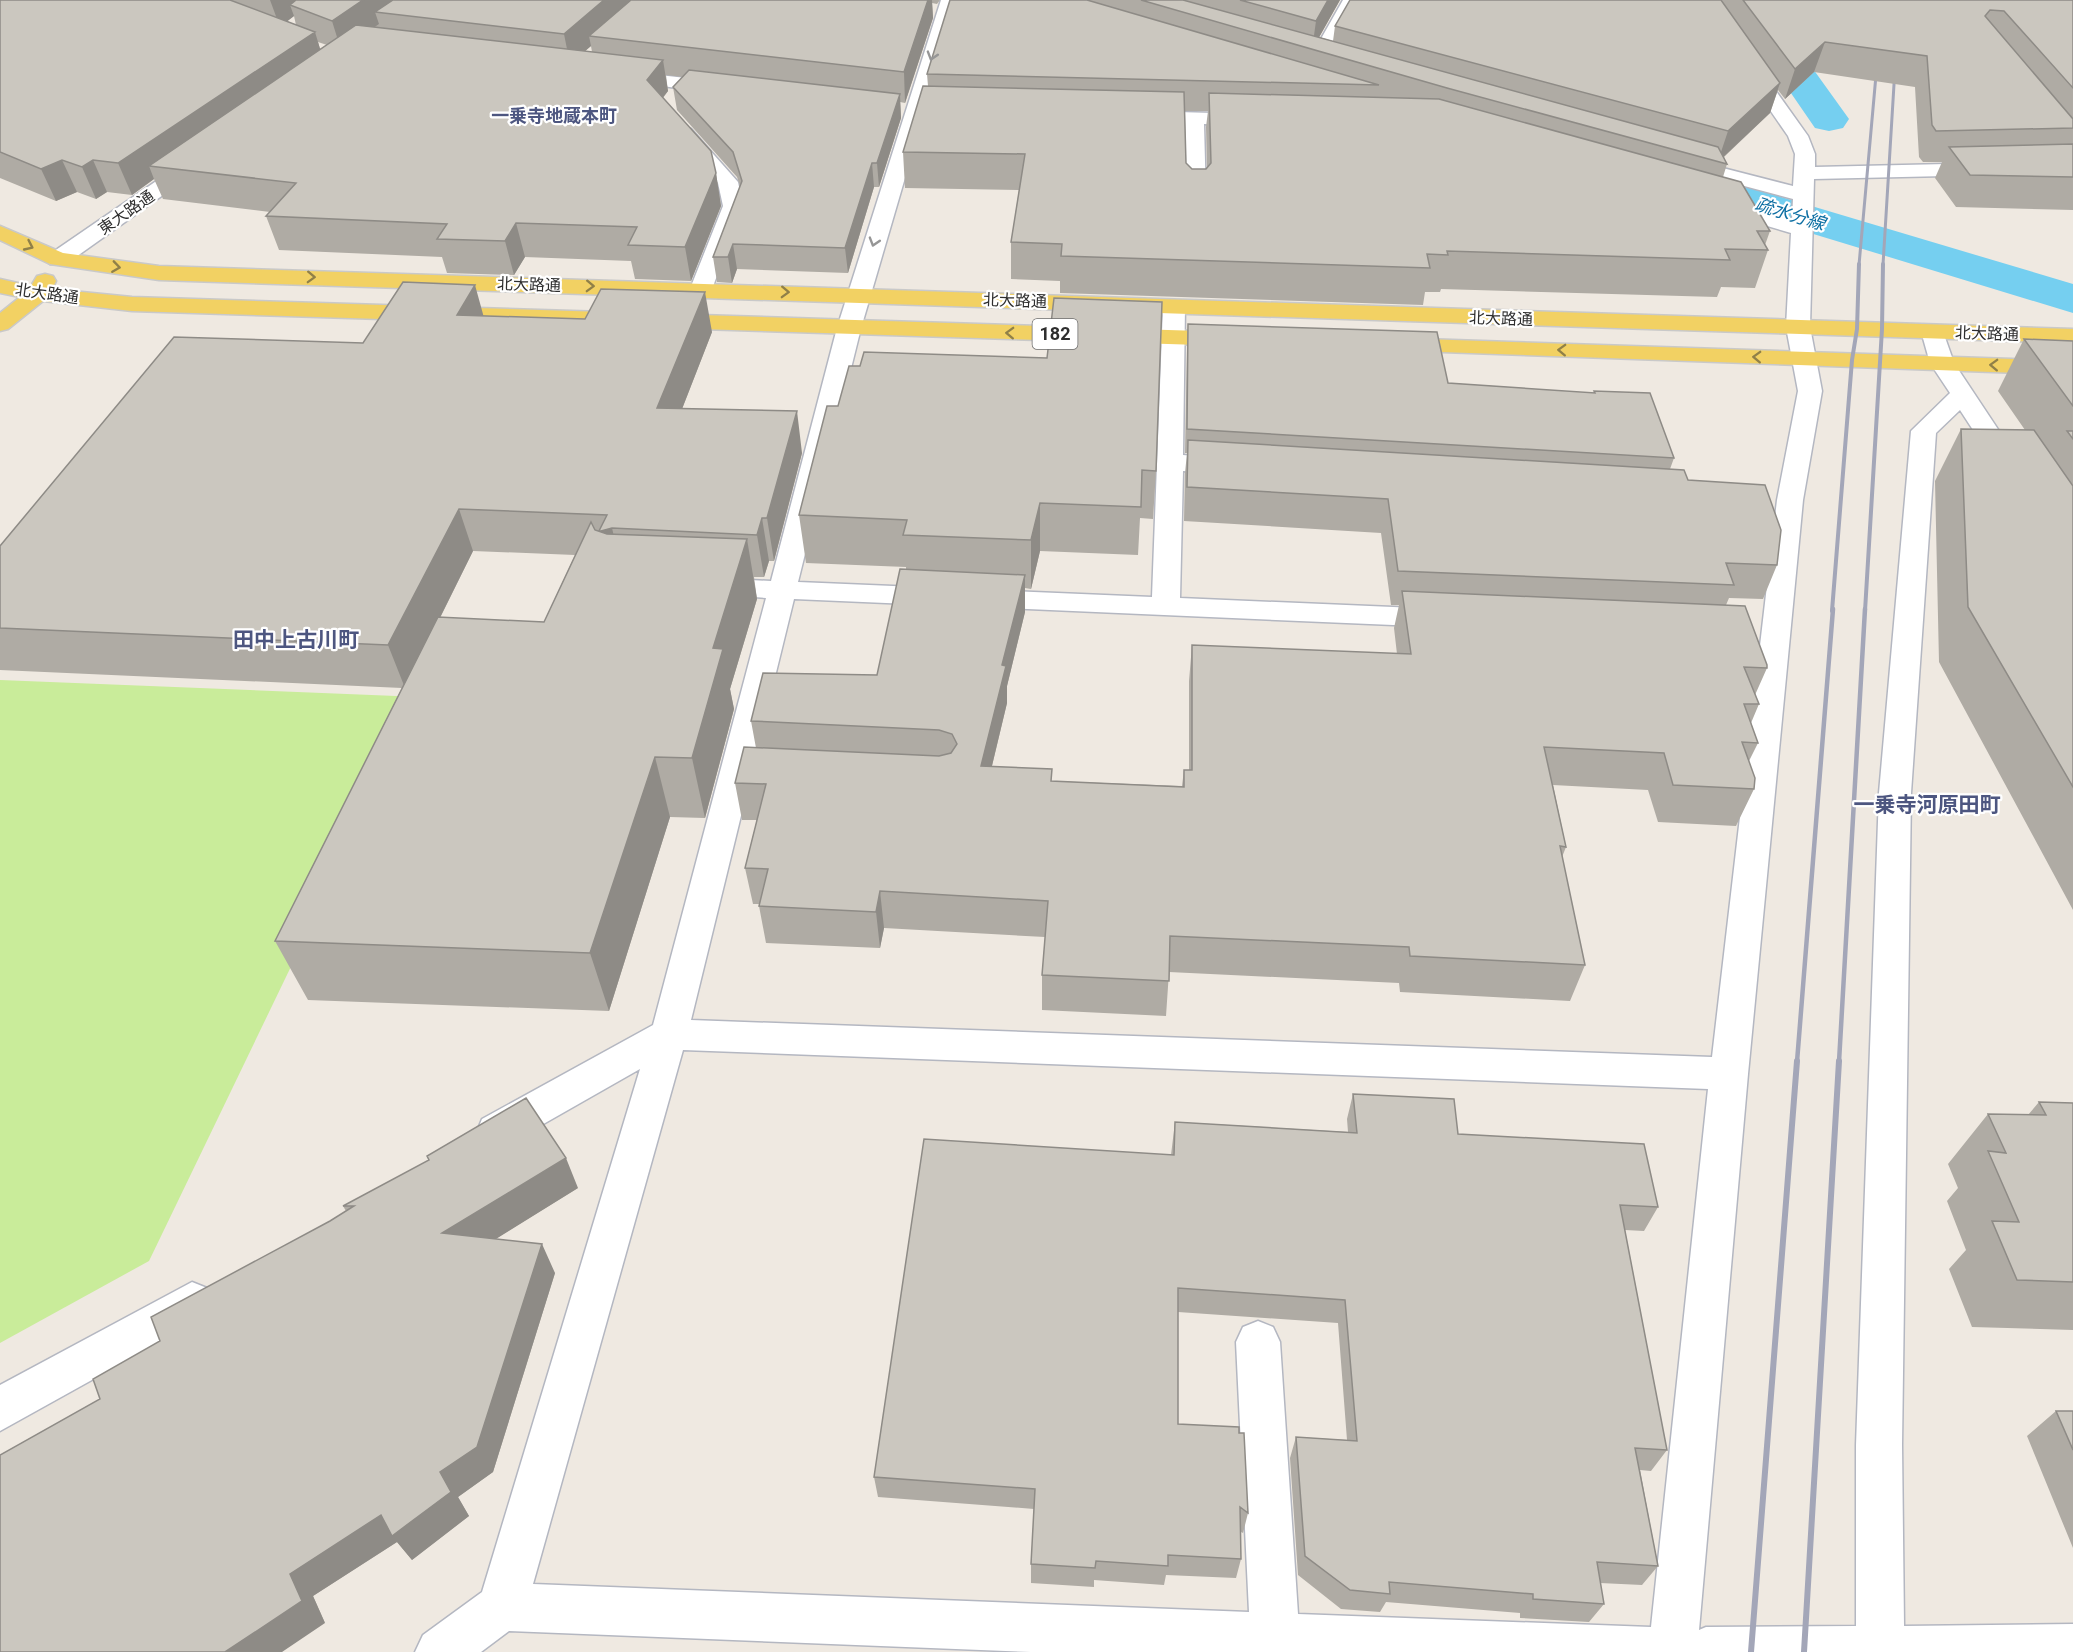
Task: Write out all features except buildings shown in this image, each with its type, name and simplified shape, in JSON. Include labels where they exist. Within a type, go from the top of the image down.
[{"type":"main road","name":"北大路通","points":[[0,232],[58,259],[159,273],[1174,306],[1800,343],[1942,363],[2073,368]]},
{"type":"main road","name":"東大路通","points":[[0,284],[58,259]]},
{"type":"main road","name":"東大路通","points":[[0,324],[38,294],[58,259]]},
{"type":"main road","name":"北大路通","points":[[0,284],[38,294],[132,304],[1254,340]]},
{"type":"main road","name":"北大路通","points":[[1370,344],[1800,343],[1933,331],[2073,336]]},
{"type":"street","points":[[1318,60],[1351,0]]},
{"type":"street","points":[[1672,1652],[1729,1074],[1779,500],[1810,391],[1800,343],[1805,154],[1797,136],[1702,0]]},
{"type":"street","points":[[440,1652],[502,1607],[669,1034],[753,771],[782,590],[858,294],[947,6],[923,9]]},
{"type":"street","points":[[1296,54],[1341,67]]},
{"type":"street","points":[[600,73],[737,90]]},
{"type":"street","points":[[689,84],[670,111],[728,182],[733,206],[701,289]]},
{"type":"street","points":[[891,109],[938,112]]},
{"type":"street","points":[[1124,117],[1274,121]]},
{"type":"street","points":[[1194,119],[1196,199]]},
{"type":"street","name":"東大路通","points":[[58,259],[210,153]]},
{"type":"street","points":[[1663,158],[1803,212]]},
{"type":"street","points":[[1804,173],[2073,167]]},
{"type":"street","points":[[1698,200],[1803,212]]},
{"type":"street","points":[[1166,606],[1174,306]]},
{"type":"street","points":[[1933,331],[1942,363],[2021,483]]},
{"type":"street","points":[[1880,1651],[1879,1445],[1895,793],[1924,431],[1962,395]]},
{"type":"street","points":[[1169,462],[1252,467]]},
{"type":"street","points":[[691,586],[1472,619]]},
{"type":"street","points":[[460,1152],[669,1034],[1729,1074]]},
{"type":"street","points":[[0,1409],[219,1286]]},
{"type":"street","points":[[1258,1342],[1275,1637]]},
{"type":"street","points":[[502,1607],[1654,1652]]},
{"type":"street","points":[[1706,1652],[2073,1649]]},
{"type":"green space","points":[[0,680],[421,697],[149,1261],[0,1343]]},
{"type":"waterway","points":[[1783,0],[1779,48],[1829,119]]},
{"type":"waterway","name":"疏水分線","points":[[1661,174],[2073,299]]},
{"type":"railway","points":[[1859,265],[1877,64]]},
{"type":"railway","points":[[1883,265],[1895,68]]},
{"type":"railway","points":[[1832,611],[1852,360],[1857,329],[1859,264]]},
{"type":"railway","points":[[1865,611],[1882,329],[1883,264]]},
{"type":"railway","points":[[1797,1062],[1833,609]]},
{"type":"railway","points":[[1839,1062],[1865,609]]},
{"type":"railway","points":[[1751,1652],[1797,1061]]},
{"type":"railway","points":[[1804,1652],[1839,1061]]},
{"type":"district","name":"一乗寺地蔵本町","points":[[554,116]]},
{"type":"district","name":"田中上古川町","points":[[296,640]]},
{"type":"district","name":"一乗寺河原田町","points":[[1927,805]]}]
